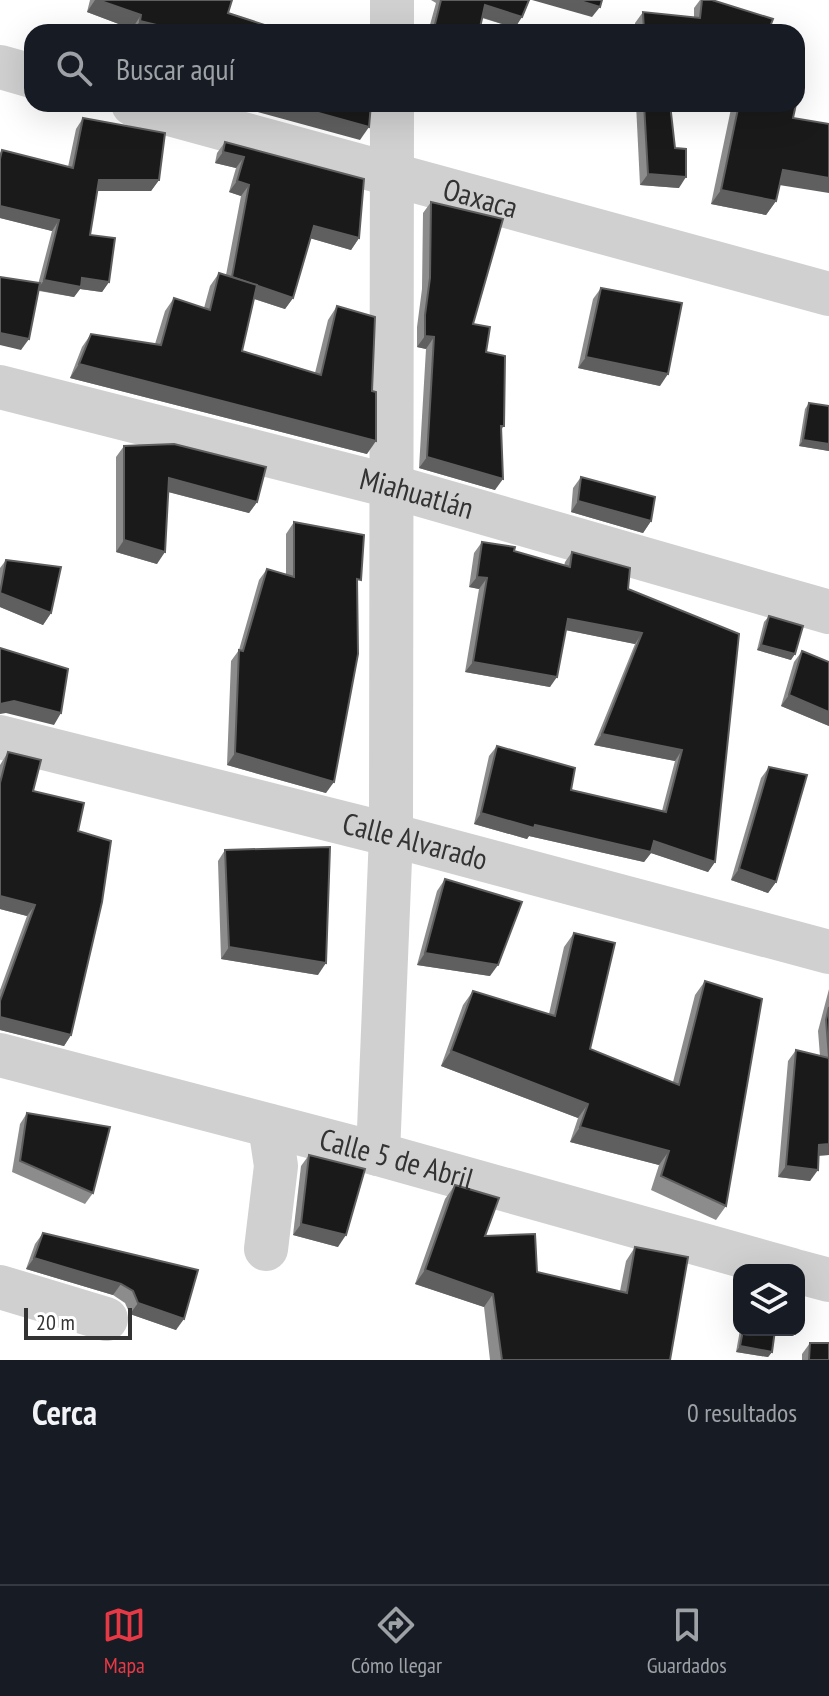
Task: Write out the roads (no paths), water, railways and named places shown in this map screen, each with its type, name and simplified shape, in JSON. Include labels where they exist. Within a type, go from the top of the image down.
[{"type":"street","points":[[392,0],[392,24]]},
{"type":"street","points":[[0,67],[24,74]]},
{"type":"street","name":"Oaxaca","points":[[162,112],[829,294]]},
{"type":"street","points":[[378,1154],[391,835],[392,112]]},
{"type":"street","name":"Miahuatlán","points":[[0,387],[390,486],[829,612]]},
{"type":"street","name":"Calle Alvarado","points":[[0,737],[391,835],[829,952]]},
{"type":"street","name":"Calle 5 de Abril","points":[[0,1055],[378,1154],[771,1264]]},
{"type":"street","points":[[266,1249],[276,1166],[270,1126]]},
{"type":"street","points":[[805,1274],[829,1280]]},
{"type":"street","points":[[0,1287],[106,1319]]}]
